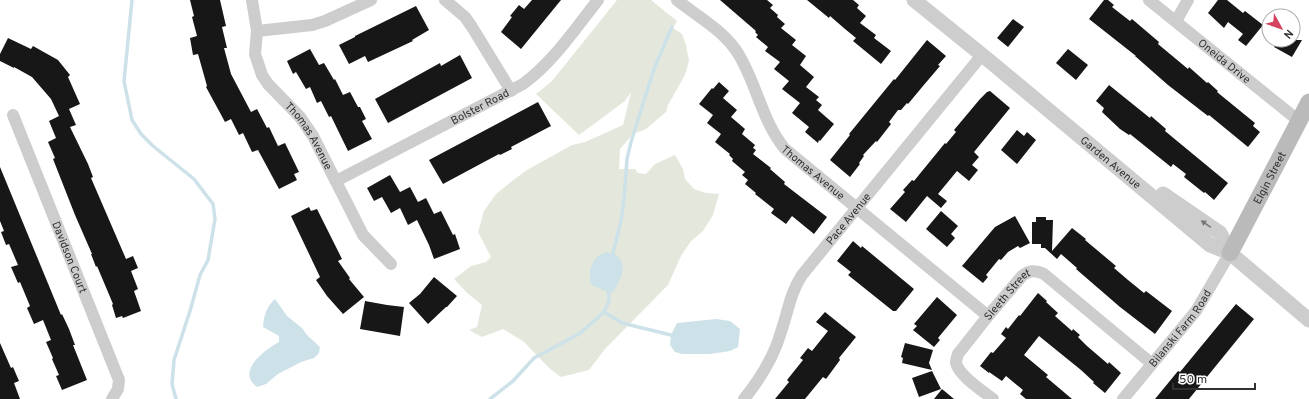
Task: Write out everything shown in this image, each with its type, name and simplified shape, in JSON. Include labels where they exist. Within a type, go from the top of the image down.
[{"type":"main road","name":"Elgin Street","points":[[1230,253],[1309,102]]},
{"type":"street","name":"Thomas Avenue","points":[[252,0],[257,31],[255,54],[262,75],[268,84],[307,126],[363,235],[391,264]]},
{"type":"street","points":[[257,31],[312,25],[325,21],[371,0]]},
{"type":"street","points":[[445,0],[465,17],[511,91]]},
{"type":"street","name":"Bolster Road","points":[[336,181],[523,84],[544,67],[598,0]]},
{"type":"street","name":"Thomas Avenue","points":[[677,0],[721,34],[735,49],[742,61],[769,125],[785,149],[988,316]]},
{"type":"street","name":"Garden Avenue","points":[[914,0],[982,54],[1125,173],[1176,203],[1220,233],[1230,253]]},
{"type":"street","name":"Oneida Drive","points":[[1149,0],[1299,122]]},
{"type":"street","points":[[1176,21],[1188,0]]},
{"type":"street","name":"Pace Avenue","points":[[744,399],[758,381],[775,350],[782,333],[792,293],[798,281],[982,54]]},
{"type":"street","name":"Davidson Court","points":[[13,115],[119,380],[118,389],[112,399]]},
{"type":"street","points":[[1230,253],[1309,320]]},
{"type":"street","name":"Bilanski Farm Road","points":[[1122,399],[1196,311],[1230,253]]},
{"type":"street","name":"Sleeth Street","points":[[993,399],[964,376],[956,365],[956,359],[958,354],[988,316],[1026,272],[1033,271],[1044,274],[1152,363]]},
{"type":"shaded area","points":[[617,0],[651,0],[677,21],[673,28],[682,34],[689,61],[685,75],[668,105],[666,112],[646,129],[633,134],[620,149],[619,169],[635,169],[638,173],[646,174],[655,164],[675,155],[683,169],[685,179],[694,189],[706,193],[719,194],[713,215],[703,231],[691,241],[681,256],[668,285],[605,349],[589,370],[561,377],[549,368],[524,342],[503,329],[482,337],[469,330],[477,327],[482,305],[467,293],[454,279],[471,266],[486,262],[491,257],[478,232],[484,211],[496,194],[527,170],[572,145],[585,142],[623,125],[631,92],[625,101],[579,135],[536,94],[552,81]]},
{"type":"shaded area","points":[[606,252],[614,254],[622,262],[623,268],[620,280],[613,292],[608,292],[592,285],[590,281],[590,270],[594,261],[598,256]]},
{"type":"shaded area","points":[[275,299],[287,316],[302,328],[320,347],[319,353],[314,358],[301,362],[278,374],[266,384],[257,387],[251,381],[249,374],[251,368],[261,355],[279,342],[279,336],[263,327],[269,305]]},
{"type":"shaded area","points":[[716,319],[730,321],[740,329],[738,347],[730,351],[710,354],[682,354],[675,352],[670,345],[671,335],[677,323]]},
{"type":"building","points":[[190,0],[220,0],[226,26],[222,27],[227,48],[224,48],[231,74],[251,112],[257,109],[267,128],[269,127],[278,146],[285,143],[299,172],[294,174],[297,180],[279,189],[258,150],[252,152],[243,133],[239,135],[231,119],[225,122],[206,87],[207,86],[198,54],[193,55],[190,38],[197,36],[192,17],[194,16]]},
{"type":"building","points":[[532,0],[561,0],[521,49],[501,32],[512,17],[510,16],[519,5],[524,9]]},
{"type":"building","points":[[720,0],[767,0],[773,5],[770,8],[785,24],[781,28],[796,40],[792,45],[806,56],[800,65],[814,77],[806,87],[819,97],[816,100],[822,105],[818,110],[834,124],[818,143],[805,132],[809,127],[792,113],[800,103],[782,89],[789,81],[774,69],[780,62],[765,51],[768,47],[756,37],[758,35],[755,32],[756,31]]},
{"type":"building","points":[[807,0],[853,0],[859,5],[857,8],[866,16],[860,23],[876,35],[874,38],[891,51],[881,64],[853,41],[856,38],[830,16],[829,18]]},
{"type":"building","points":[[1104,0],[1108,0],[1114,5],[1112,7],[1130,21],[1132,19],[1159,42],[1158,44],[1188,69],[1189,67],[1207,83],[1208,82],[1218,91],[1217,92],[1255,123],[1253,126],[1260,132],[1248,147],[1209,115],[1208,116],[1168,85],[1136,56],[1089,19]]},
{"type":"building","points":[[1218,0],[1227,0],[1243,13],[1245,11],[1261,23],[1261,27],[1246,46],[1238,40],[1243,34],[1228,22],[1224,28],[1208,13]]},
{"type":"building","points":[[416,6],[429,30],[412,40],[413,41],[368,62],[365,56],[349,64],[339,45]]},
{"type":"building","points":[[1013,19],[1024,27],[1008,47],[997,38]]},
{"type":"building","points":[[8,38],[31,49],[33,46],[58,60],[70,75],[68,77],[80,104],[69,109],[76,125],[70,127],[88,164],[93,177],[91,178],[126,259],[133,256],[138,268],[131,271],[138,289],[134,291],[141,311],[123,318],[122,316],[116,318],[113,304],[75,215],[53,159],[55,158],[48,142],[56,138],[49,121],[59,116],[51,99],[32,77],[0,61],[0,54]]},
{"type":"building","points":[[927,40],[946,56],[938,65],[940,66],[908,104],[907,103],[901,110],[898,110],[889,122],[891,124],[877,142],[876,141],[863,155],[864,156],[859,163],[860,164],[850,177],[830,160],[850,135],[849,134]]},
{"type":"building","points":[[1276,48],[1297,48],[1292,57]]},
{"type":"building","points":[[310,49],[319,65],[324,63],[334,80],[335,79],[343,95],[350,92],[366,119],[362,121],[372,139],[348,151],[331,116],[329,117],[321,101],[317,103],[310,87],[306,89],[296,72],[293,74],[287,61]]},
{"type":"building","points":[[1068,49],[1088,65],[1076,80],[1056,63]]},
{"type":"building","points":[[460,55],[472,78],[388,123],[375,99],[440,63],[441,66]]},
{"type":"building","points":[[719,82],[729,91],[723,98],[737,110],[731,117],[745,129],[742,134],[755,145],[753,148],[756,150],[753,154],[771,168],[770,169],[785,182],[784,184],[827,217],[814,234],[792,216],[786,224],[771,213],[774,209],[745,184],[748,180],[742,175],[745,172],[732,161],[733,159],[729,155],[730,154],[715,142],[721,134],[707,123],[713,115],[699,104]]},
{"type":"building","points":[[1109,85],[1150,118],[1151,116],[1166,129],[1165,131],[1228,183],[1214,200],[1184,177],[1186,174],[1173,164],[1171,167],[1130,134],[1129,135],[1120,129],[1102,112],[1104,108],[1096,101]]},
{"type":"building","points":[[990,91],[1010,108],[974,152],[979,157],[972,165],[978,170],[969,181],[957,171],[938,194],[947,201],[941,208],[927,196],[906,222],[890,209],[905,192],[903,190],[912,180],[914,181],[956,132],[954,130],[980,99]]},
{"type":"building","points":[[538,102],[551,126],[511,147],[512,149],[500,155],[499,154],[443,184],[429,160]]},
{"type":"building","points":[[1017,130],[1024,136],[1027,132],[1036,140],[1017,164],[1001,150]]},
{"type":"building","points":[[0,167],[61,315],[62,314],[69,329],[75,345],[73,345],[87,380],[62,390],[56,376],[59,375],[46,342],[51,340],[43,320],[34,324],[27,308],[30,306],[20,282],[18,283],[11,267],[18,265],[9,244],[6,245],[1,232],[4,231],[0,221]]},
{"type":"building","points":[[390,175],[400,192],[410,187],[418,202],[426,198],[434,214],[441,211],[453,235],[455,234],[460,249],[434,259],[417,220],[408,225],[400,208],[391,213],[382,197],[374,201],[367,188]]},
{"type":"building","points":[[309,207],[311,211],[317,209],[342,259],[338,261],[350,278],[349,279],[364,297],[343,314],[327,296],[316,280],[320,277],[291,216]]},
{"type":"building","points":[[941,211],[958,226],[951,234],[955,238],[947,247],[926,229]]},
{"type":"building","points":[[1015,216],[1030,243],[1020,248],[1018,246],[1008,252],[1001,260],[999,259],[986,275],[988,277],[983,283],[962,266],[995,227]]},
{"type":"building","points":[[1036,217],[1046,217],[1046,220],[1053,220],[1052,251],[1072,228],[1116,266],[1114,268],[1128,280],[1144,293],[1146,291],[1172,311],[1155,334],[1120,307],[1061,254],[1057,259],[1045,248],[1041,248],[1041,244],[1032,244],[1032,222],[1036,222]]},
{"type":"building","points":[[853,241],[861,248],[862,246],[914,289],[896,311],[893,311],[848,275],[851,272],[837,261]]},
{"type":"building","points":[[434,277],[457,296],[428,324],[409,303],[420,294]]},
{"type":"building","points":[[1038,293],[1058,313],[1055,316],[1072,331],[1073,329],[1080,335],[1078,337],[1087,346],[1121,373],[1105,393],[1081,370],[1039,336],[1024,355],[1048,375],[1046,377],[1072,399],[1026,399],[1020,394],[1023,390],[1006,376],[1002,381],[980,366],[991,352],[993,353],[1006,338],[1001,334],[1006,327],[1008,329]]},
{"type":"building","points":[[937,297],[957,315],[938,338],[940,340],[934,347],[913,330],[917,326],[914,324]]},
{"type":"building","points":[[365,301],[404,307],[400,336],[360,329]]},
{"type":"building","points":[[1236,304],[1254,319],[1189,399],[1155,399],[1178,371],[1180,372]]},
{"type":"building","points":[[825,312],[856,337],[839,358],[840,360],[826,379],[823,377],[805,399],[775,399],[789,382],[787,380],[803,360],[800,358],[808,348],[812,351],[828,331],[816,322]]},
{"type":"building","points":[[0,343],[11,368],[13,367],[19,381],[14,383],[20,399],[0,399]]},
{"type":"building","points":[[905,343],[933,350],[929,363],[932,370],[902,363],[903,358],[901,357]]},
{"type":"building","points":[[932,371],[941,389],[919,397],[912,378]]},
{"type":"building","points":[[942,389],[954,399],[934,399]]},
{"type":"waterway","points":[[132,0],[124,81],[132,120],[141,134],[153,146],[194,179],[213,204],[215,219],[208,260],[200,275],[174,360],[172,384],[176,399]]},
{"type":"waterway","points":[[613,253],[621,221],[627,159],[631,142],[654,69],[672,27]]},
{"type":"waterway","points":[[490,399],[513,381],[534,358],[579,334],[592,323],[604,312],[609,301],[608,292]]},
{"type":"waterway","points":[[604,312],[622,323],[671,335]]}]
